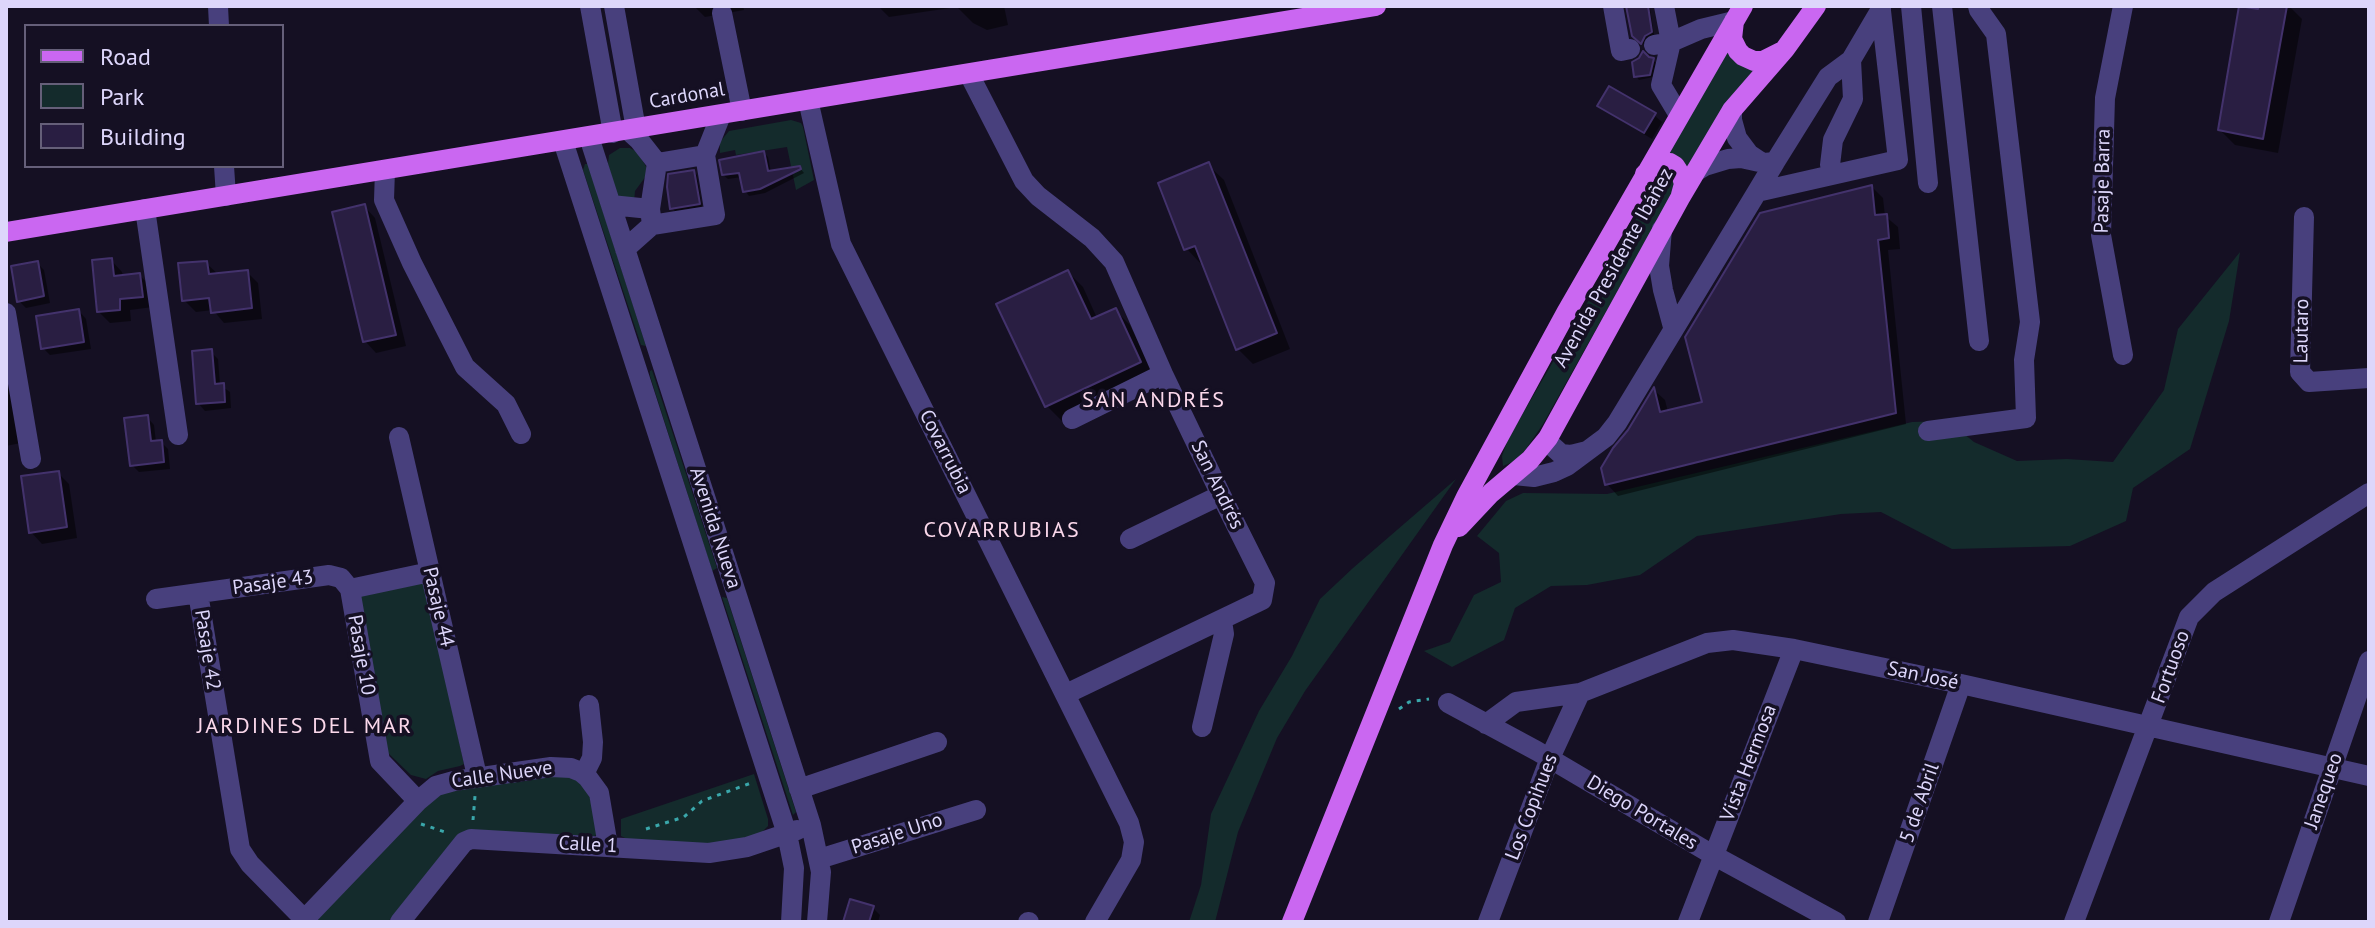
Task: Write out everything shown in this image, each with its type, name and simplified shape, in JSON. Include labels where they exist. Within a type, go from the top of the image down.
[{"type":"main road","name":"Cardonal","points":[[6,232],[1376,6]]},
{"type":"main road","name":"Avenida Presidente Ibáñez","points":[[1443,545],[1477,506],[1530,460],[1548,438],[1662,229],[1732,110],[1785,49],[1816,6]]},
{"type":"main road","name":"Avenida Presidente Ibáñez","points":[[1292,922],[1443,545],[1494,443],[1738,13]]},
{"type":"main road","points":[[1738,13],[1732,39],[1743,56],[1763,61],[1785,49]]},
{"type":"main road","points":[[1645,174],[1657,165],[1670,163],[1675,166],[1684,184],[1680,198]]},
{"type":"main road","points":[[1494,443],[1494,466],[1502,473],[1514,475]]},
{"type":"street","points":[[590,6],[626,131],[639,140],[657,163],[651,217],[625,249]]},
{"type":"street","points":[[614,6],[626,131]]},
{"type":"street","points":[[1613,6],[1621,51],[1630,49]]},
{"type":"street","points":[[1664,6],[1661,85],[1679,115]]},
{"type":"street","points":[[1911,6],[1928,183]]},
{"type":"street","points":[[1942,6],[1979,341]]},
{"type":"street","points":[[1928,431],[2026,418],[2024,360],[2030,322],[1996,34],[1978,6]]},
{"type":"street","name":"Pasaje Barra","points":[[2123,6],[2105,98],[2101,235],[2123,355]]},
{"type":"street","points":[[1514,475],[1534,477],[1554,472],[1591,450],[1606,437],[1757,192],[1770,163],[1828,77],[1851,60],[1882,9]]},
{"type":"street","points":[[1757,192],[1898,160],[1882,9]]},
{"type":"street","points":[[722,13],[742,111]]},
{"type":"street","points":[[1662,43],[1738,13]]},
{"type":"street","points":[[1830,165],[1833,140],[1853,99],[1851,60]]},
{"type":"street","name":"San Andrés","points":[[969,74],[1024,181],[1038,196],[1092,238],[1114,262],[1163,374],[1265,583],[1262,600],[1066,694]]},
{"type":"street","name":"Covarrubia","points":[[808,100],[841,244],[1129,823],[1134,842],[1131,860],[1095,922]]},
{"type":"street","points":[[1732,110],[1737,138],[1749,154],[1770,163]]},
{"type":"street","points":[[611,205],[651,217],[715,215],[705,155],[721,115]]},
{"type":"street","name":"Avenida Nueva","points":[[589,137],[811,825],[819,859],[821,889],[817,922]]},
{"type":"street","name":"Avenida Nueva","points":[[563,141],[787,834],[795,884],[791,922]]},
{"type":"street","points":[[657,163],[705,155]]},
{"type":"street","points":[[1695,172],[1728,159],[1770,163]]},
{"type":"street","points":[[224,168],[226,196]]},
{"type":"street","points":[[385,170],[384,200],[465,367],[506,404],[521,434]]},
{"type":"street","points":[[145,209],[178,435]]},
{"type":"street","name":"Lautaro","points":[[2304,217],[2300,372],[2309,382],[2369,378]]},
{"type":"street","points":[[1662,229],[1659,266],[1673,327]]},
{"type":"street","points":[[6,313],[31,459]]},
{"type":"street","points":[[635,363],[660,355]]},
{"type":"street","points":[[1072,419],[1163,374]]},
{"type":"street","name":"Pasaje 44","points":[[399,437],[477,776]]},
{"type":"street","points":[[1548,438],[1561,454],[1591,450]]},
{"type":"street","name":"Fortuoso","points":[[2074,922],[2189,617],[2214,592],[2369,493]]},
{"type":"street","points":[[1130,539],[1221,495]]},
{"type":"street","points":[[350,589],[430,572]]},
{"type":"street","name":"Pasaje 43","points":[[156,599],[329,575],[341,578],[350,589]]},
{"type":"street","points":[[708,588],[732,580]]},
{"type":"street","name":"Pasaje 10","points":[[350,589],[380,761],[418,801]]},
{"type":"street","name":"Pasaje 42","points":[[198,593],[240,849],[303,921]]},
{"type":"street","points":[[1202,727],[1224,634],[1222,621]]},
{"type":"street","name":"San José","points":[[1486,724],[1516,702],[1580,693],[1707,643],[1733,640],[1794,649],[1961,684],[2369,776]]},
{"type":"street","name":"Vista Hermosa","points":[[1688,922],[1794,649]]},
{"type":"street","name":"Janequeo","points":[[2279,922],[2369,661]]},
{"type":"street","name":"5 de Abril","points":[[1878,922],[1961,684]]},
{"type":"street","name":"Los Copihues","points":[[1488,922],[1550,758],[1580,693]]},
{"type":"street","name":"Diego Portales","points":[[1448,703],[1836,922]]},
{"type":"street","points":[[589,705],[593,750],[584,774],[599,793],[608,846]]},
{"type":"street","points":[[799,789],[937,742]]},
{"type":"street","name":"Calle Nueve","points":[[303,921],[436,786],[477,776],[551,767],[571,768],[584,774]]},
{"type":"street","name":"Pasaje Uno","points":[[819,859],[976,810]]},
{"type":"street","name":"Calle 1","points":[[469,839],[709,853],[747,847],[811,825]]},
{"type":"street","points":[[400,922],[469,839]]},
{"type":"path","points":[[1397,711],[1409,702],[1419,700],[1435,699],[1448,703]]},
{"type":"path","points":[[402,818],[469,839],[477,776]]},
{"type":"path","points":[[639,831],[684,817],[702,801],[758,781]]},
{"type":"green space","points":[[1728,47],[1754,71],[1688,167],[1666,153]]},
{"type":"green space","points":[[791,120],[801,123],[803,127],[814,180],[796,190],[787,147],[736,155],[735,150],[720,153],[720,142],[729,131]]},
{"type":"green space","points":[[620,148],[637,152],[647,168],[646,176],[635,191],[634,202],[620,199],[608,164],[609,155]]},
{"type":"green space","points":[[588,164],[646,346],[641,345],[583,170]]},
{"type":"green space","points":[[1665,172],[1669,172],[1677,185],[1543,424],[1515,461],[1503,466],[1502,456],[1508,439]]},
{"type":"green space","points":[[2240,252],[2229,321],[2190,449],[2133,488],[2126,521],[2070,546],[1952,549],[1881,512],[1841,514],[1697,536],[1640,575],[1587,585],[1551,586],[1515,608],[1504,640],[1452,667],[1424,651],[1450,642],[1474,595],[1501,582],[1499,553],[1477,536],[1506,501],[1523,493],[1607,494],[1912,422],[1948,421],[1974,442],[2017,461],[2067,459],[2113,462],[2164,390],[2178,329]]},
{"type":"green space","points":[[652,370],[717,568],[712,571],[650,376]]},
{"type":"green space","points":[[1456,479],[1305,691],[1277,738],[1238,832],[1215,922],[1189,922],[1201,885],[1211,814],[1259,711],[1292,656],[1320,599]]},
{"type":"green space","points":[[424,581],[464,764],[438,771],[426,779],[411,775],[388,753],[358,593]]},
{"type":"green space","points":[[722,597],[727,598],[796,812],[793,815]]},
{"type":"green space","points":[[552,770],[586,782],[599,834],[592,837],[459,835],[388,922],[309,922],[430,795]]},
{"type":"green space","points":[[754,774],[768,819],[768,826],[760,834],[718,845],[629,840],[621,836],[621,819]]},
{"type":"building","points":[[1626,6],[1648,6],[1652,32],[1645,36],[1641,44],[1632,36]]},
{"type":"building","points":[[2239,6],[2258,9],[2259,6],[2287,6],[2263,139],[2218,130]]},
{"type":"building","points":[[1643,51],[1654,58],[1650,75],[1634,77],[1632,62]]},
{"type":"building","points":[[1609,86],[1656,113],[1644,133],[1597,106]]},
{"type":"building","points":[[764,151],[768,171],[800,166],[801,169],[760,189],[743,192],[739,173],[722,175],[719,160]]},
{"type":"building","points":[[1209,162],[1277,333],[1236,350],[1195,246],[1184,250],[1158,183]]},
{"type":"building","points":[[694,170],[700,204],[670,209],[668,174]]},
{"type":"building","points":[[1872,185],[1875,215],[1887,214],[1889,238],[1878,240],[1896,413],[1605,485],[1601,468],[1654,387],[1660,412],[1702,402],[1685,337],[1760,213]]},
{"type":"building","points":[[365,204],[396,335],[363,342],[332,212]]},
{"type":"building","points":[[112,258],[114,276],[140,273],[143,297],[120,299],[120,310],[97,312],[92,260]]},
{"type":"building","points":[[38,261],[44,296],[17,302],[11,266]]},
{"type":"building","points":[[207,261],[209,274],[248,270],[252,308],[211,313],[209,298],[182,301],[178,263]]},
{"type":"building","points":[[1068,270],[1091,319],[1116,308],[1141,362],[1045,407],[996,304]]},
{"type":"building","points":[[79,309],[84,342],[41,349],[36,316]]},
{"type":"building","points":[[212,349],[215,384],[224,383],[225,402],[196,404],[192,351]]},
{"type":"building","points":[[148,415],[151,441],[162,440],[164,462],[130,466],[124,418]]},
{"type":"building","points":[[59,471],[67,527],[29,533],[21,476]]},
{"type":"building","points":[[850,899],[874,906],[869,922],[843,922]]},
{"type":"district","name":"SAN ANDRÉS","points":[[1154,401]]},
{"type":"district","name":"COVARRUBIAS","points":[[1002,531]]},
{"type":"district","name":"JARDINES DEL MAR","points":[[305,727]]}]
